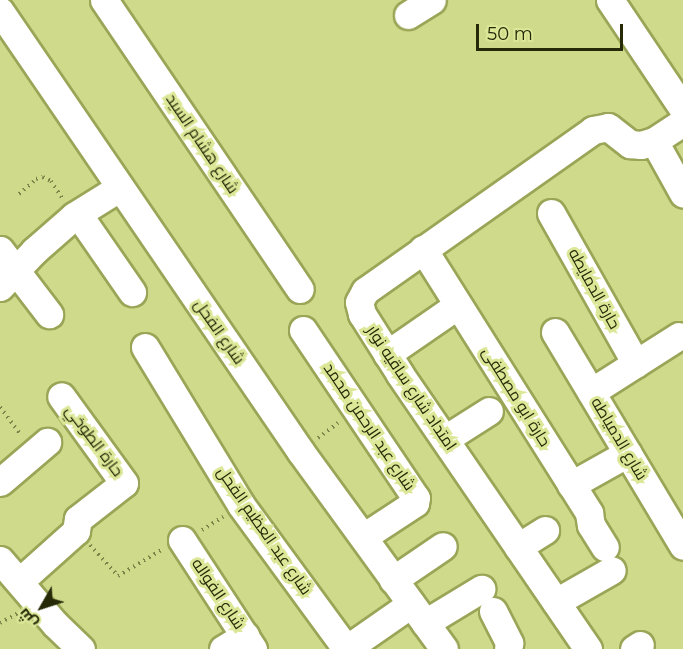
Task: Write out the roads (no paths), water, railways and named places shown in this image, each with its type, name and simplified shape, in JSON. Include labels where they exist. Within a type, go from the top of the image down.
[{"type":"street","name":"شارع هشام السيد","points":[[104,0],[300,289]]},
{"type":"street","points":[[408,15],[432,0]]},
{"type":"street","points":[[610,0],[683,110]]},
{"type":"street","name":"شارع الفحل","points":[[0,11],[118,188],[393,580],[444,649]]},
{"type":"street","points":[[683,122],[654,141],[683,193]]},
{"type":"street","name":"امتداد شارع ساقيه نوار","points":[[588,649],[387,354],[362,314],[359,302],[365,291],[593,130],[608,127],[630,144],[641,145],[654,141]]},
{"type":"street","points":[[48,314],[5,269],[76,215],[118,188]]},
{"type":"street","name":"حارة الدمايطه","points":[[551,213],[636,364]]},
{"type":"street","points":[[76,215],[132,292]]},
{"type":"street","name":"حارة ابو مصطفى","points":[[423,249],[571,485],[608,558],[556,602]]},
{"type":"street","points":[[387,354],[458,305]]},
{"type":"street","name":"شارع عبد الرحمن محمد","points":[[303,330],[416,498],[415,503],[363,537]]},
{"type":"street","name":"شارع الدمياطه","points":[[555,332],[683,546]]},
{"type":"street","points":[[591,392],[679,336]]},
{"type":"street","name":"شارع عبد العظيم الفحل","points":[[145,347],[241,505],[342,643],[352,645],[418,614],[487,600],[509,644],[508,649]]},
{"type":"street","name":"حارة الطوخي","points":[[20,582],[77,529],[78,519],[124,483],[61,396]]},
{"type":"street","points":[[445,439],[489,411]]},
{"type":"street","points":[[0,482],[41,447]]},
{"type":"street","points":[[571,485],[628,453]]},
{"type":"street","points":[[518,547],[545,530]]},
{"type":"street","name":"شارع الفواله","points":[[182,540],[241,645]]},
{"type":"street","points":[[393,580],[443,546]]},
{"type":"street","points":[[0,560],[55,624],[81,649]]}]
